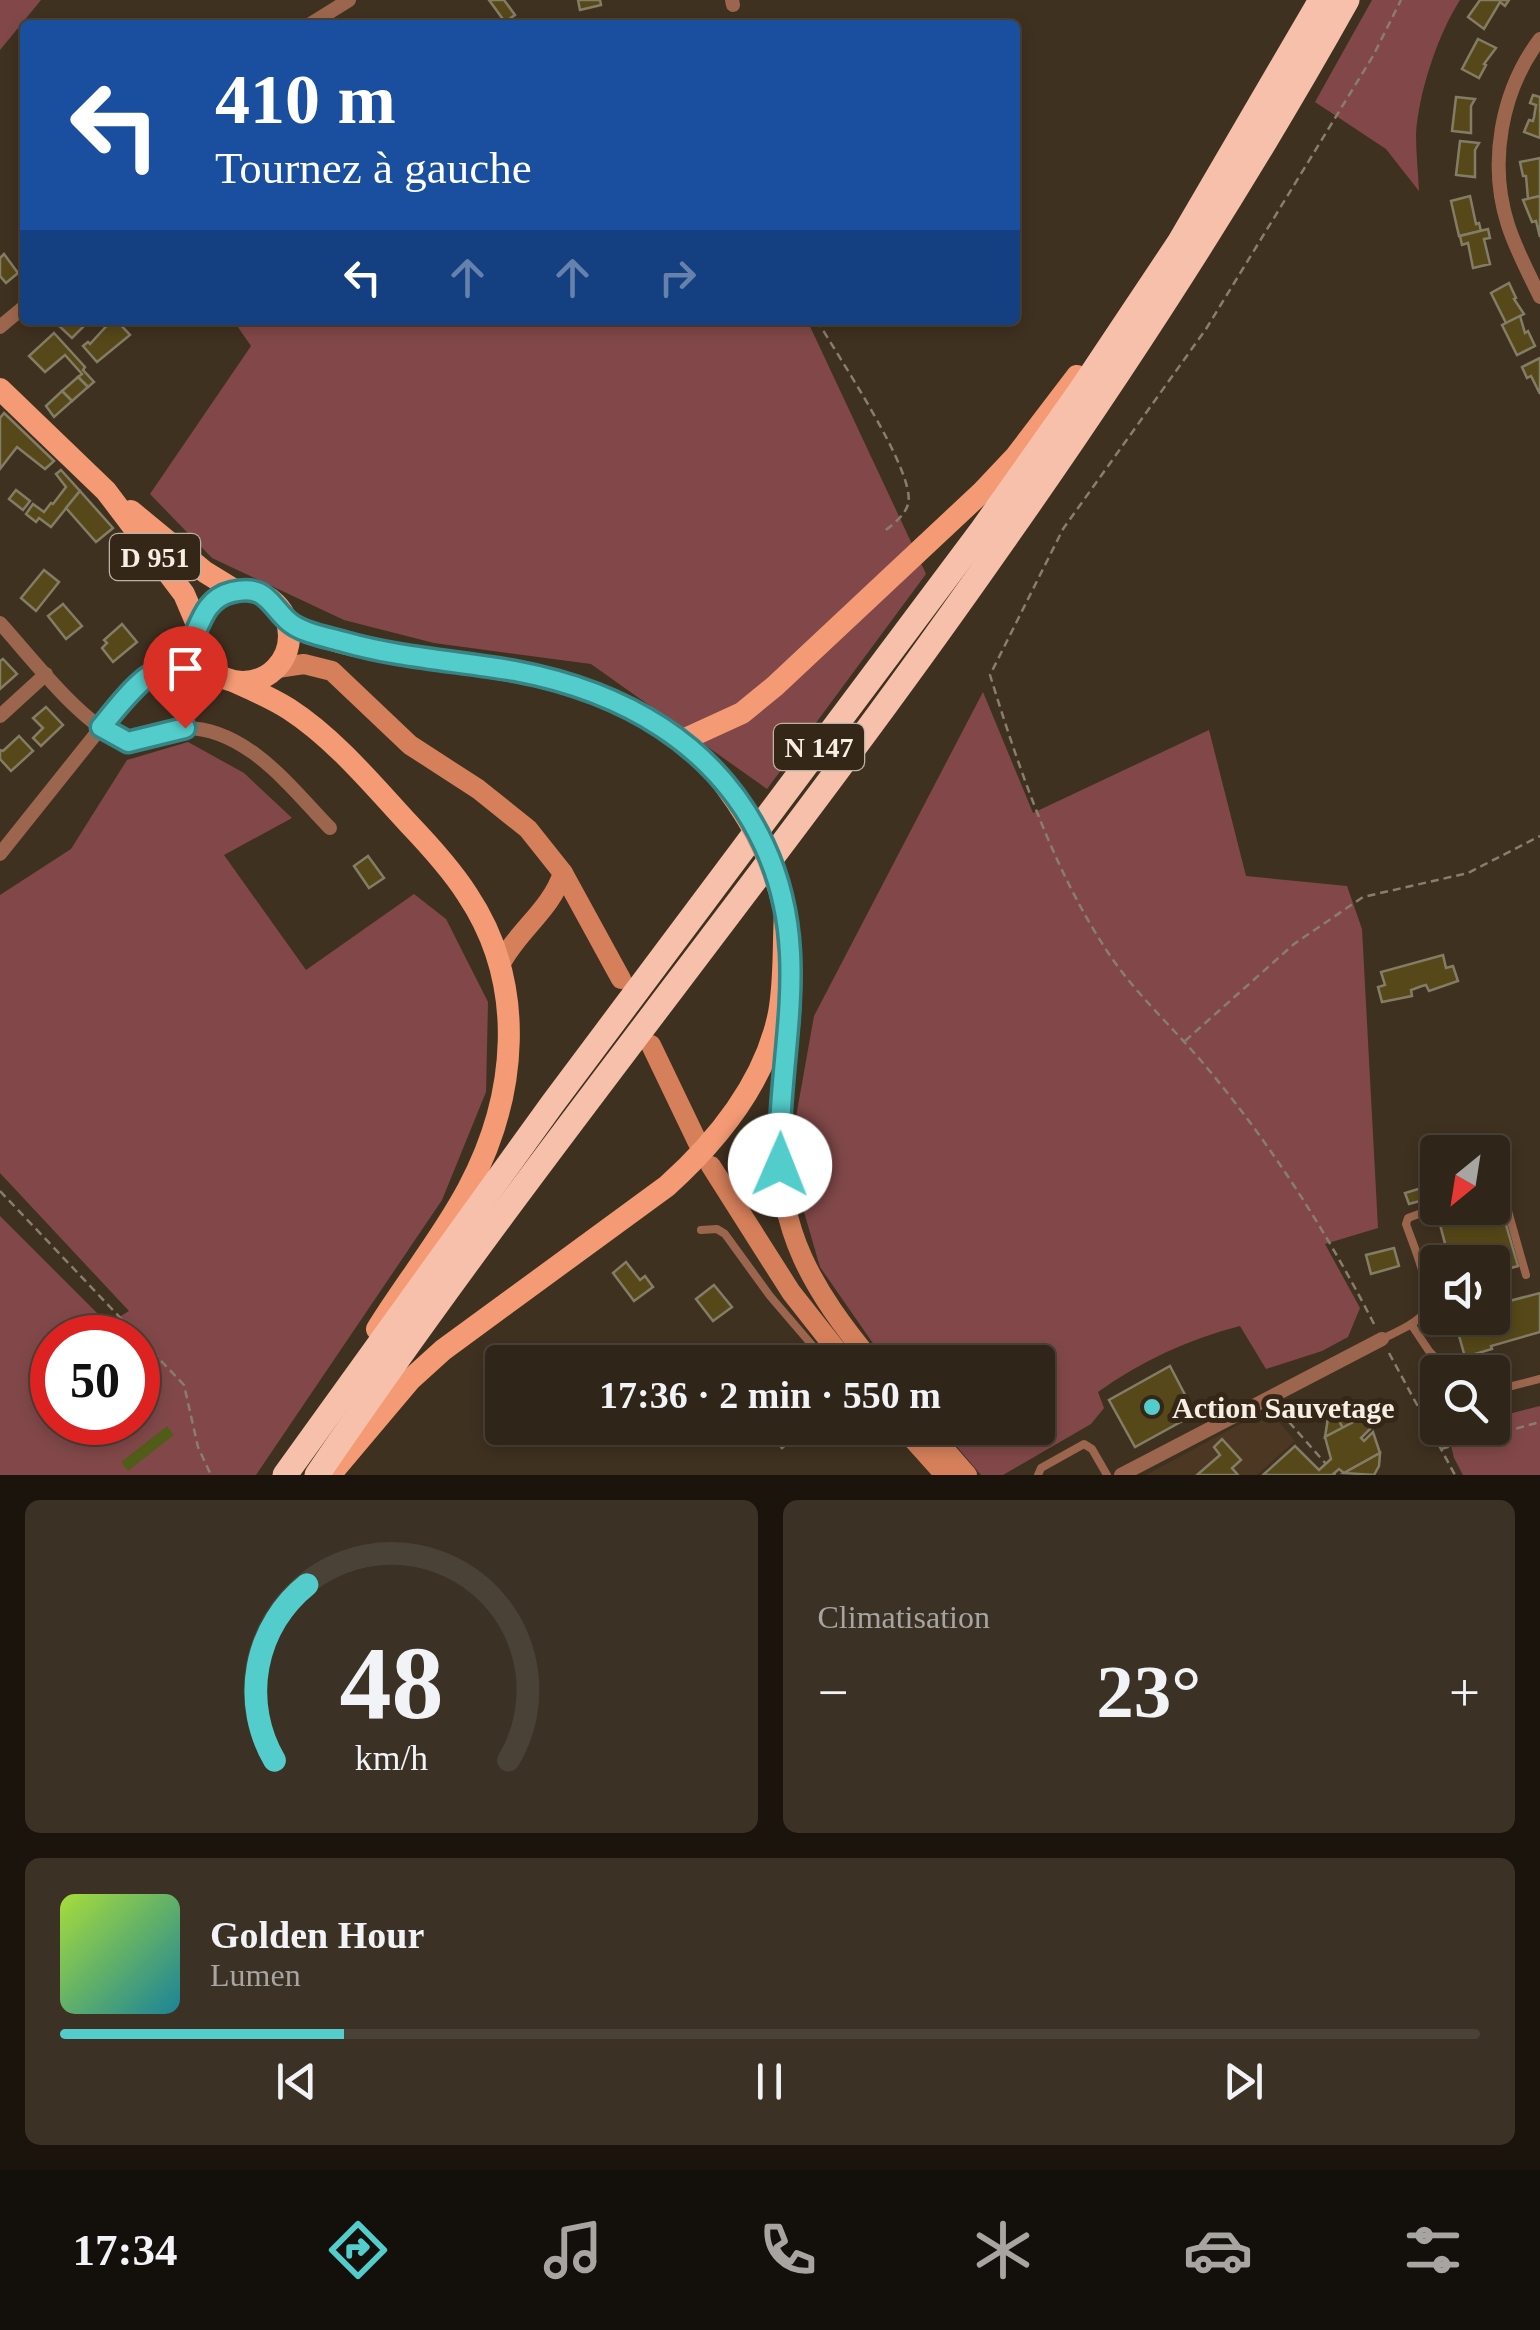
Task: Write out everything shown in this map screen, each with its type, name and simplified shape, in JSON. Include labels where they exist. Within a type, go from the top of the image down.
[{"type":"highway","name":"N 147","points":[[286,1474],[553,1103],[982,530],[1081,390],[1179,243],[1321,0]]},
{"type":"highway","name":"N 147","points":[[317,1475],[476,1250],[986,566],[1159,314],[1244,178],[1347,0]]},
{"type":"main road","points":[[682,740],[727,722],[758,700],[982,492],[1016,456],[1179,243]]},
{"type":"main road","name":"D 951","points":[[0,389],[106,492],[205,572],[236,590]]},
{"type":"main road","name":"D 951","points":[[106,492],[184,594],[197,632]]},
{"type":"main road","points":[[286,1474],[466,1193],[489,1146],[504,1100],[510,1051],[508,1004],[500,965],[469,896],[447,866],[314,727],[284,706],[210,669],[198,648],[197,632],[211,603],[236,590],[266,596],[286,620],[316,634],[371,649],[577,686],[632,707],[682,740],[710,766],[739,802],[764,844],[778,880],[790,933],[792,999],[779,1134],[784,1188],[798,1252],[829,1345]]},
{"type":"main road","points":[[277,668],[288,646],[286,620]]},
{"type":"main road","points":[[235,682],[258,680],[277,668],[304,664],[332,670],[410,745],[506,810],[546,848],[621,979]]},
{"type":"main road","points":[[500,965],[515,940],[550,902],[563,872]]},
{"type":"main road","points":[[330,1475],[411,1379],[443,1350],[667,1186],[696,1160],[728,1122],[748,1094],[778,1018],[785,913]]},
{"type":"main road","points":[[650,1045],[698,1142]]},
{"type":"main road","points":[[711,1166],[790,1292],[829,1345]]},
{"type":"main road","points":[[918,1445],[945,1475]]},
{"type":"main road","points":[[941,1445],[968,1475]]},
{"type":"street","points":[[318,20],[348,0]]},
{"type":"street","points":[[1540,39],[1508,98],[1498,165],[1508,224],[1540,297]]},
{"type":"street","points":[[0,327],[20,310]]},
{"type":"street","points":[[0,623],[101,727],[128,742],[185,728],[232,740],[281,776],[330,828]]},
{"type":"street","points":[[177,663],[197,632]]},
{"type":"street","points":[[0,854],[101,727],[150,674],[177,663],[210,669]]},
{"type":"street","points":[[0,716],[46,674]]},
{"type":"street","points":[[1121,1475],[1382,1339]]},
{"type":"lane","points":[[1382,1339],[1422,1315],[1428,1294],[1406,1224],[1408,1218],[1420,1211]]},
{"type":"lane","points":[[1510,1215],[1526,1275]]},
{"type":"lane","points":[[701,1230],[717,1229],[725,1234],[770,1296],[828,1345]]},
{"type":"lane","points":[[1411,1324],[1432,1355]]},
{"type":"lane","points":[[1510,1386],[1540,1379]]},
{"type":"lane","points":[[1268,1398],[1281,1414]]},
{"type":"lane","points":[[1038,1475],[1041,1468],[1084,1444],[1092,1449],[1107,1475]]},
{"type":"path","points":[[1401,0],[1364,72],[1206,330],[1063,530],[990,675],[1011,742],[1077,903],[1111,958],[1208,1069],[1308,1204],[1455,1475]]},
{"type":"path","points":[[820,325],[890,444],[908,486],[908,504],[896,522],[882,533]]},
{"type":"path","points":[[1184,1042],[1294,944],[1363,897],[1468,873],[1540,836]]},
{"type":"path","points":[[0,1191],[184,1385],[198,1446],[211,1475]]},
{"type":"path","points":[[1281,1414],[1326,1464]]},
{"type":"path","points":[[1441,1449],[1540,1422]]},
{"type":"shaded area","points":[[0,0],[41,0],[25,20],[20,20],[20,26],[0,50]]},
{"type":"shaded area","points":[[1372,0],[1460,0],[1437,47],[1421,101],[1416,135],[1419,191],[1386,149],[1315,102]]},
{"type":"shaded area","points":[[236,325],[809,325],[926,574],[767,789],[591,664],[434,643],[344,620],[212,558],[150,494],[251,346]]},
{"type":"shaded area","points":[[983,692],[1033,813],[1209,730],[1246,876],[1347,886],[1362,929],[1378,1228],[1325,1244],[1360,1308],[1348,1337],[1322,1351],[1266,1369],[1240,1326],[1202,1337],[1148,1361],[1098,1392],[1104,1408],[1091,1424],[1055,1445],[1055,1345],[874,1345],[820,1267],[802,1205],[796,1117],[814,1016]]},
{"type":"shaded area","points":[[188,742],[244,773],[292,818],[224,855],[306,970],[414,894],[446,919],[488,1002],[486,1092],[442,1200],[256,1475],[0,1475],[0,1216],[99,1315],[30,1315],[30,1445],[160,1445],[160,1315],[123,1315],[129,1311],[0,1173],[0,895],[71,849],[127,760]]},
{"type":"shaded area","points":[[1540,1406],[1540,1475],[1463,1475],[1451,1445],[1510,1445],[1510,1414]]},
{"type":"shaded area","points":[[1268,1409],[1295,1441],[1257,1475],[1146,1475]]},
{"type":"shaded area","points":[[167,1426],[174,1435],[128,1471],[121,1462],[143,1445],[160,1445],[160,1431]]},
{"type":"shaded area","points":[[955,1445],[1055,1445],[1003,1475],[981,1475]]},
{"type":"building","points":[[489,0],[504,0],[515,15],[504,20]]},
{"type":"building","points":[[578,0],[600,0],[601,5],[580,10]]},
{"type":"building","points":[[1480,0],[1509,0],[1505,6],[1500,2],[1484,29],[1468,17]]},
{"type":"building","points":[[1478,39],[1496,48],[1479,78],[1462,69]]},
{"type":"building","points":[[1533,95],[1540,97],[1540,138],[1524,132],[1534,117],[1536,105],[1530,103]]},
{"type":"building","points":[[1456,97],[1475,99],[1471,106],[1471,133],[1452,131]]},
{"type":"building","points":[[1460,141],[1479,143],[1475,150],[1475,177],[1456,175]]},
{"type":"building","points":[[1540,158],[1540,196],[1528,199],[1520,162]]},
{"type":"building","points":[[1470,196],[1481,231],[1459,236],[1451,201]]},
{"type":"building","points":[[1540,196],[1540,237],[1536,221],[1532,222],[1523,200]]},
{"type":"building","points":[[1488,229],[1490,238],[1484,239],[1490,264],[1473,268],[1468,243],[1462,245],[1460,236]]},
{"type":"building","points":[[4,254],[18,273],[6,283],[0,276],[0,258]]},
{"type":"building","points":[[1509,283],[1524,314],[1506,323],[1491,293]]},
{"type":"building","points":[[1520,316],[1525,333],[1528,331],[1535,346],[1517,355],[1502,325]]},
{"type":"building","points":[[58,325],[81,325],[72,338]]},
{"type":"building","points":[[107,325],[121,325],[130,335],[97,362],[83,346],[90,344]]},
{"type":"building","points":[[54,333],[85,367],[83,370],[94,382],[88,387],[65,355],[45,372],[29,356]]},
{"type":"building","points":[[1540,358],[1540,394],[1522,367]]},
{"type":"building","points":[[78,377],[88,387],[72,401],[62,391]]},
{"type":"building","points":[[62,391],[72,401],[54,417],[46,406]]},
{"type":"building","points":[[4,413],[54,461],[45,469],[17,447],[0,469],[0,418]]},
{"type":"building","points":[[61,470],[80,491],[51,527],[26,514],[33,504],[44,512],[53,504],[66,487],[56,474]]},
{"type":"building","points":[[16,490],[30,501],[23,510],[9,499]]},
{"type":"building","points":[[80,491],[113,528],[96,542],[66,508]]},
{"type":"building","points":[[44,570],[59,582],[36,611],[21,598]]},
{"type":"building","points":[[63,604],[82,626],[66,639],[48,616]]},
{"type":"building","points":[[122,624],[137,642],[113,662],[102,648],[107,643],[104,640]]},
{"type":"building","points":[[3,659],[17,674],[0,689],[0,661]]},
{"type":"building","points":[[46,707],[63,725],[41,746],[33,738],[43,728],[33,718]]},
{"type":"building","points":[[19,736],[33,751],[11,771],[0,759],[0,750]]},
{"type":"building","points":[[368,856],[384,878],[369,888],[354,866]]},
{"type":"building","points":[[1443,955],[1446,968],[1453,966],[1458,981],[1429,991],[1426,985],[1422,986],[1411,990],[1412,996],[1382,1002],[1378,987],[1385,985],[1381,972]]},
{"type":"building","points":[[1420,1188],[1420,1201],[1409,1204],[1405,1193]]},
{"type":"building","points":[[1440,1225],[1506,1225],[1518,1266],[1510,1268],[1510,1245],[1445,1245]]},
{"type":"building","points":[[1394,1248],[1399,1266],[1371,1274],[1366,1255]]},
{"type":"building","points":[[626,1262],[640,1280],[645,1276],[653,1287],[634,1301],[613,1273]]},
{"type":"building","points":[[714,1285],[732,1307],[713,1321],[696,1299]]},
{"type":"building","points":[[1540,1293],[1540,1332],[1464,1355],[1459,1335],[1510,1335],[1510,1301]]},
{"type":"building","name":"Action Sauvetage","points":[[1170,1366],[1195,1414],[1135,1447],[1109,1400]]},
{"type":"building","points":[[1339,1410],[1351,1412],[1338,1419],[1343,1428],[1325,1437],[1328,1418]]},
{"type":"building","points":[[1351,1412],[1361,1418],[1343,1428],[1338,1419]]},
{"type":"building","points":[[1361,1418],[1371,1428],[1361,1438],[1364,1441],[1373,1432],[1380,1453],[1344,1473],[1339,1469],[1332,1475],[1263,1475],[1295,1446],[1319,1470],[1331,1459],[1325,1437]]},
{"type":"building","points":[[1222,1439],[1241,1460],[1232,1468],[1238,1475],[1197,1475],[1220,1455],[1214,1447]]},
{"type":"building","points":[[1380,1453],[1374,1475],[1344,1473]]},
{"type":"place","name":"Action Sauvetage","points":[[1152,1407]]},
{"type":"route","points":[[185,728],[128,742],[101,727],[150,674],[177,663],[196,637],[202,614],[222,595],[236,590],[266,596],[286,620],[344,642],[515,672],[604,695],[632,707],[682,740],[710,766],[739,802],[764,844],[778,880],[790,933],[792,999],[779,1134],[780,1165]]}]
